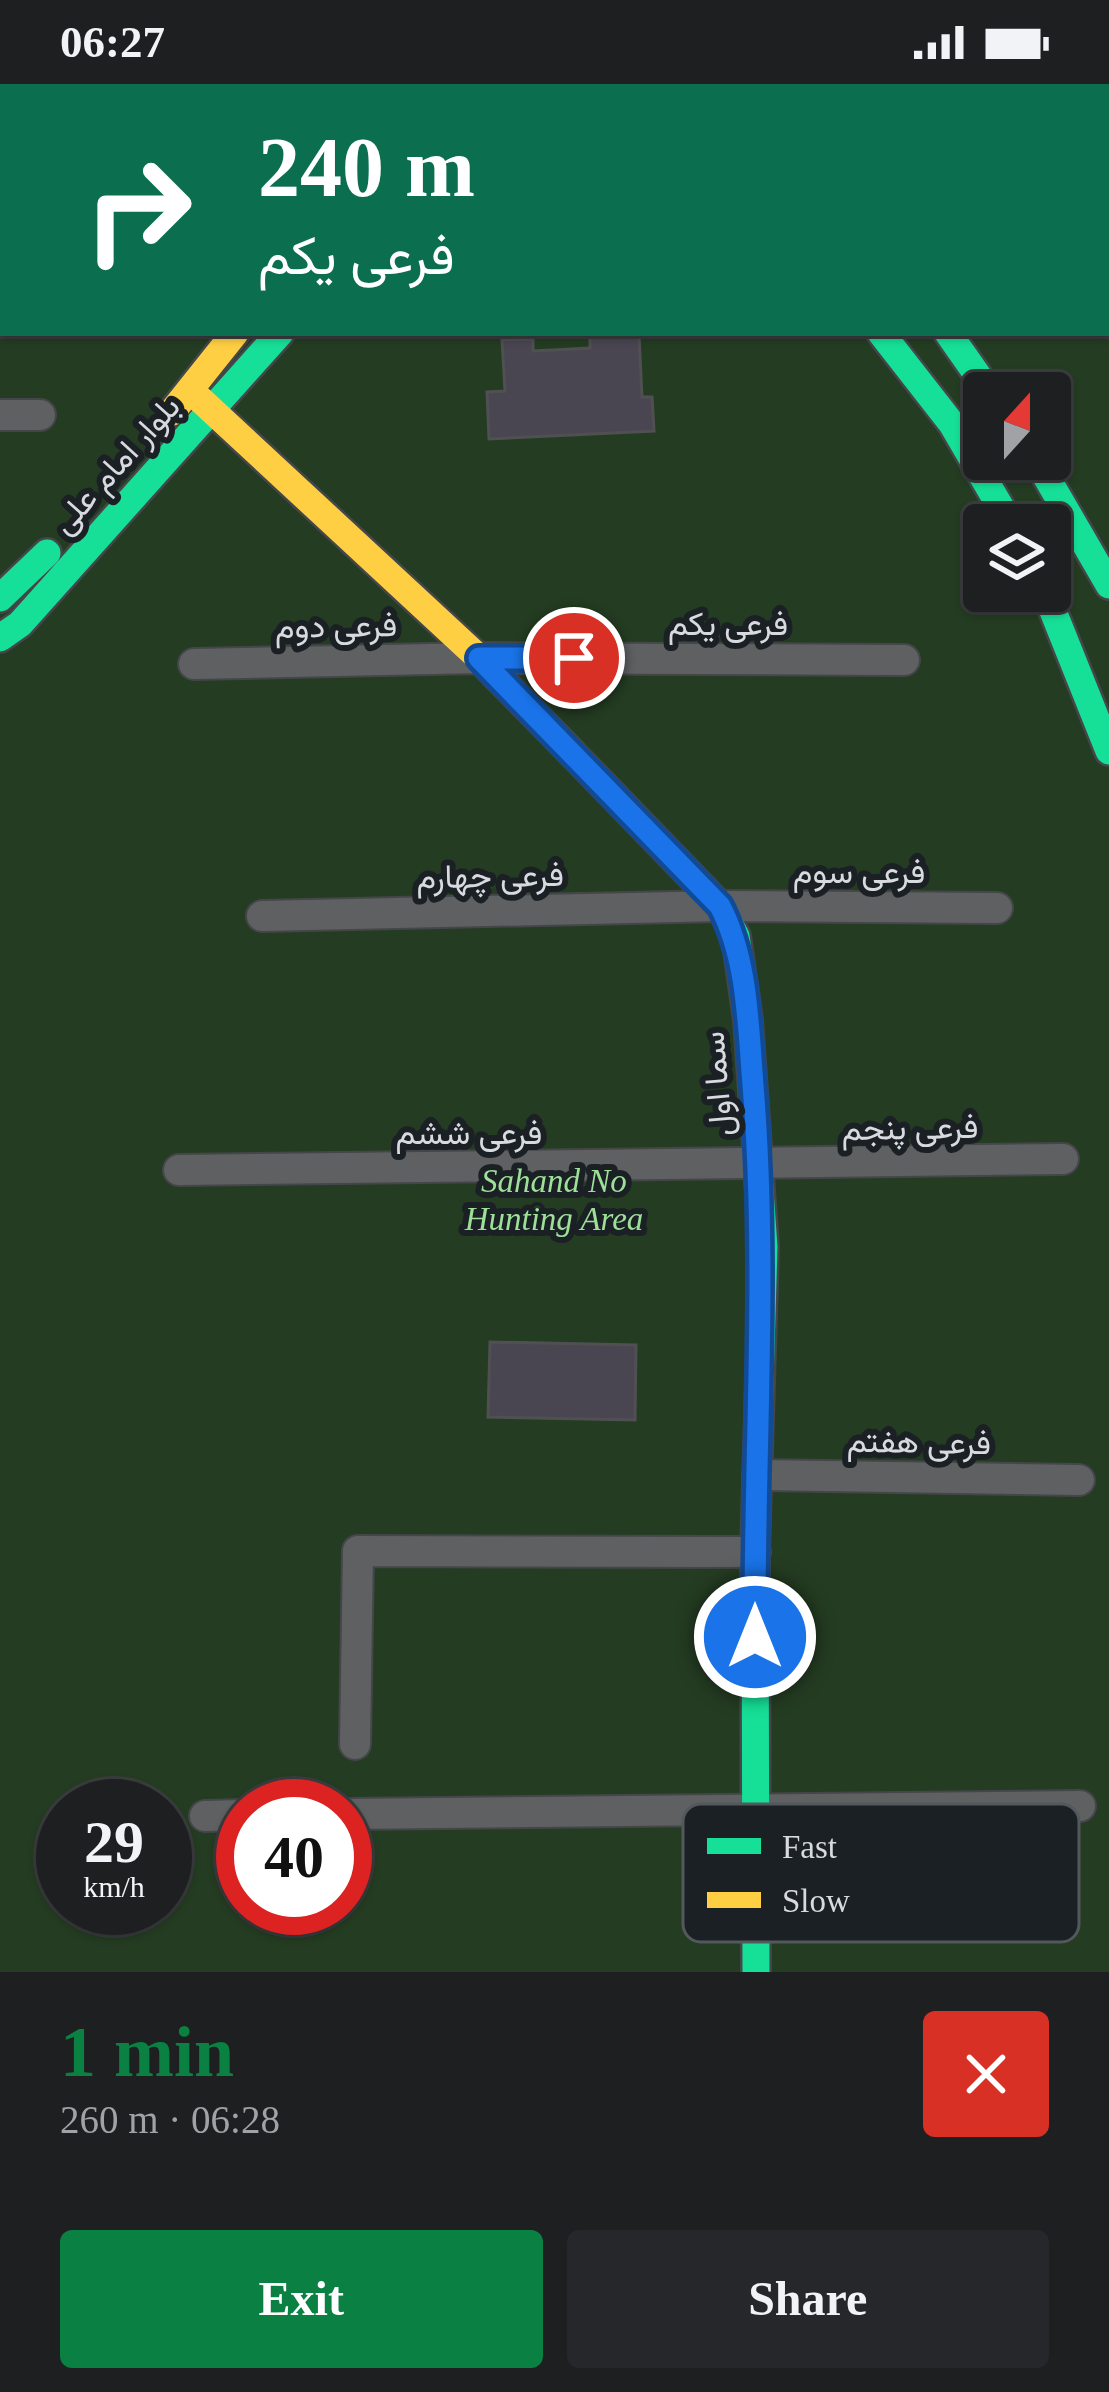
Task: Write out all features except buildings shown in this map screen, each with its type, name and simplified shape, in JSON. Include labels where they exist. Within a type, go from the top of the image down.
[{"type":"street","name":"بلوار امام علی","points":[[0,598],[74,526],[233,336]]},
{"type":"street","name":"بلوار امام علی","points":[[0,638],[20,624],[277,336]]},
{"type":"street","points":[[882,336],[952,424],[999,504]]},
{"type":"street","points":[[950,336],[975,372]]},
{"type":"street","name":"سما اول","points":[[190,390],[479,658],[720,906],[736,936],[764,1247],[755,1552],[757,1804]]},
{"type":"street","points":[[0,415],[40,416]]},
{"type":"street","points":[[1048,480],[1109,585]]},
{"type":"street","points":[[1053,612],[1109,751]]},
{"type":"street","name":"فرعی یکم","points":[[479,658],[904,661]]},
{"type":"street","name":"فرعی دوم","points":[[194,664],[479,658]]},
{"type":"street","name":"فرعی سوم","points":[[720,906],[997,908]]},
{"type":"street","name":"فرعی چهارم","points":[[262,916],[720,906]]},
{"type":"street","name":"فرعی پنجم","points":[[759,1166],[1064,1160]]},
{"type":"street","name":"فرعی ششم","points":[[179,1170],[759,1166]]},
{"type":"street","name":"فرعی هفتم","points":[[758,1475],[1079,1480]]},
{"type":"street","points":[[355,1744],[358,1551],[755,1552]]},
{"type":"street","points":[[372,1814],[683,1809]]},
{"type":"street","points":[[205,1816],[216,1816]]},
{"type":"street","name":"سما اول","points":[[756,1942],[756,1972]]},
{"type":"green space","name":"Sahand No Hunting Area","points":[[0,336],[1109,336],[1109,1972],[0,1972]]},
{"type":"traffic: fast","points":[[0,638],[20,624],[277,336]]},
{"type":"traffic: fast","points":[[883,336],[952,424],[999,504]]},
{"type":"traffic: fast","points":[[950,336],[975,372]]},
{"type":"traffic: fast","points":[[1048,480],[1109,585]]},
{"type":"traffic: fast","points":[[0,598],[47,553]]},
{"type":"traffic: fast","points":[[1053,612],[1109,751]]},
{"type":"traffic: fast","points":[[572,753],[720,906],[736,936],[748,1020],[764,1247],[755,1552],[756,1804]]},
{"type":"traffic: fast","points":[[756,1942],[756,1972]]},
{"type":"traffic: slow","points":[[172,412],[233,336]]},
{"type":"traffic: slow","points":[[190,390],[479,658],[572,753]]},
{"type":"route","points":[[574,658],[479,658],[720,906],[736,936],[748,1020],[764,1247],[755,1637]]}]
